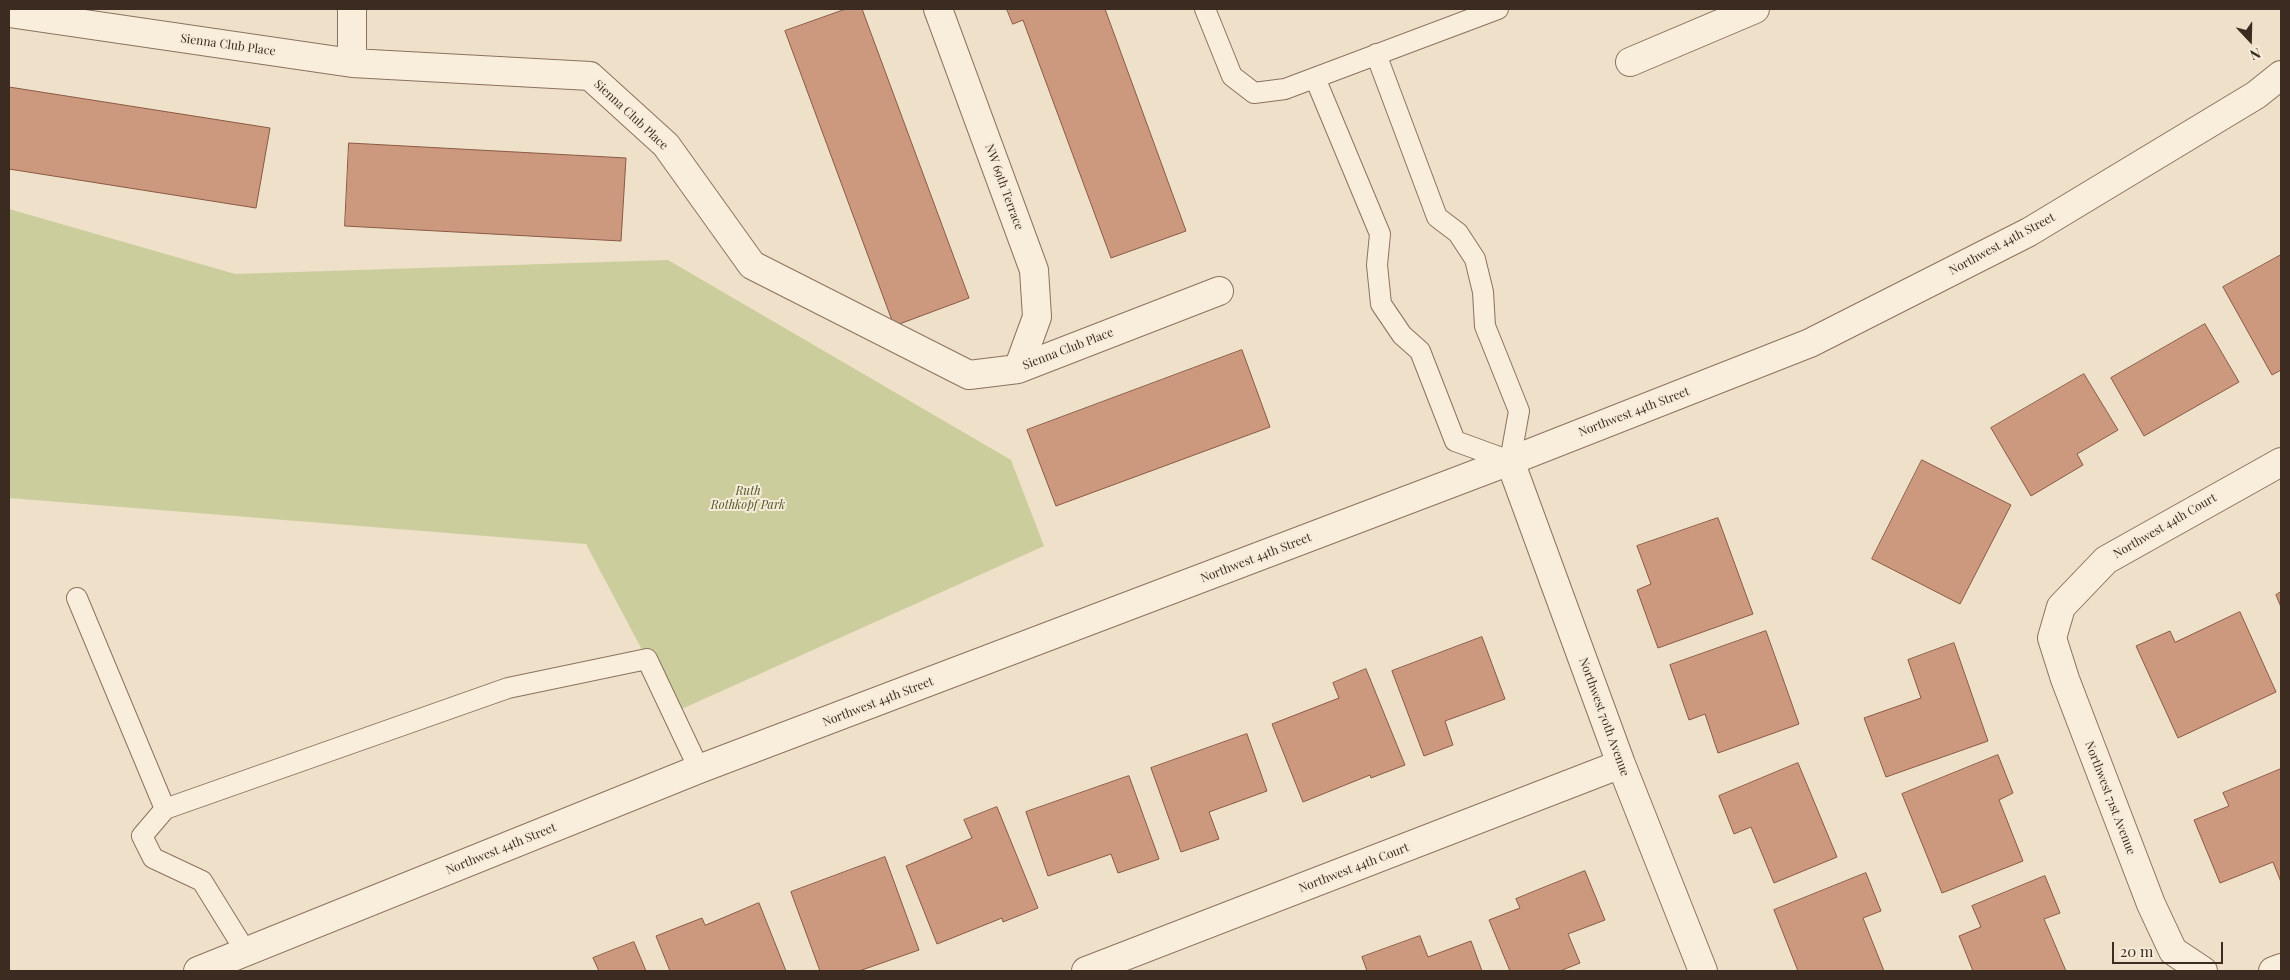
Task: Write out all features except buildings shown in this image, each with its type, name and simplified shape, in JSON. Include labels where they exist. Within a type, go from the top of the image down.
[{"type":"street","points":[[352,9],[352,64]]},
{"type":"street","name":"NW 69th Terrace","points":[[938,9],[1034,270],[1037,317],[1018,369]]},
{"type":"street","points":[[1630,62],[1755,9]]},
{"type":"street","name":"Sienna Club Place","points":[[9,13],[352,64],[590,76],[666,144],[752,265],[969,375],[1018,369],[1218,291]]},
{"type":"street","name":"Northwest 44th Street","points":[[198,971],[699,769],[1510,460],[1810,343],[2029,232],[2256,95],[2281,75]]},
{"type":"street","name":"Northwest 70th Avenue","points":[[1510,460],[1622,764],[1703,971]]},
{"type":"street","name":"Northwest 44th Court","points":[[2061,607],[2106,560],[2281,462]]},
{"type":"street","name":"Northwest 71st Avenue","points":[[2061,607],[2052,638],[2054,646],[2151,904],[2173,951],[2203,971]]},
{"type":"street","name":"Northwest 44th Court","points":[[1086,971],[1622,764]]},
{"type":"street","points":[[2273,971],[2281,968]]},
{"type":"lane","points":[[1205,9],[1232,76],[1254,93],[1285,89],[1498,9]]},
{"type":"lane","points":[[1316,78],[1380,234],[1377,265],[1381,304],[1402,336],[1420,350],[1454,442],[1510,460],[1519,411],[1485,326],[1483,292],[1475,259],[1458,233],[1436,217],[1376,54]]},
{"type":"lane","points":[[77,598],[165,809]]},
{"type":"lane","points":[[246,952],[202,881],[153,858],[142,836],[165,809],[508,688],[647,659],[699,769]]},
{"type":"green space","name":"Ruth Rothkopf Park","points":[[9,209],[235,274],[668,260],[1011,460],[1044,546],[675,712],[586,544],[9,498]]}]
